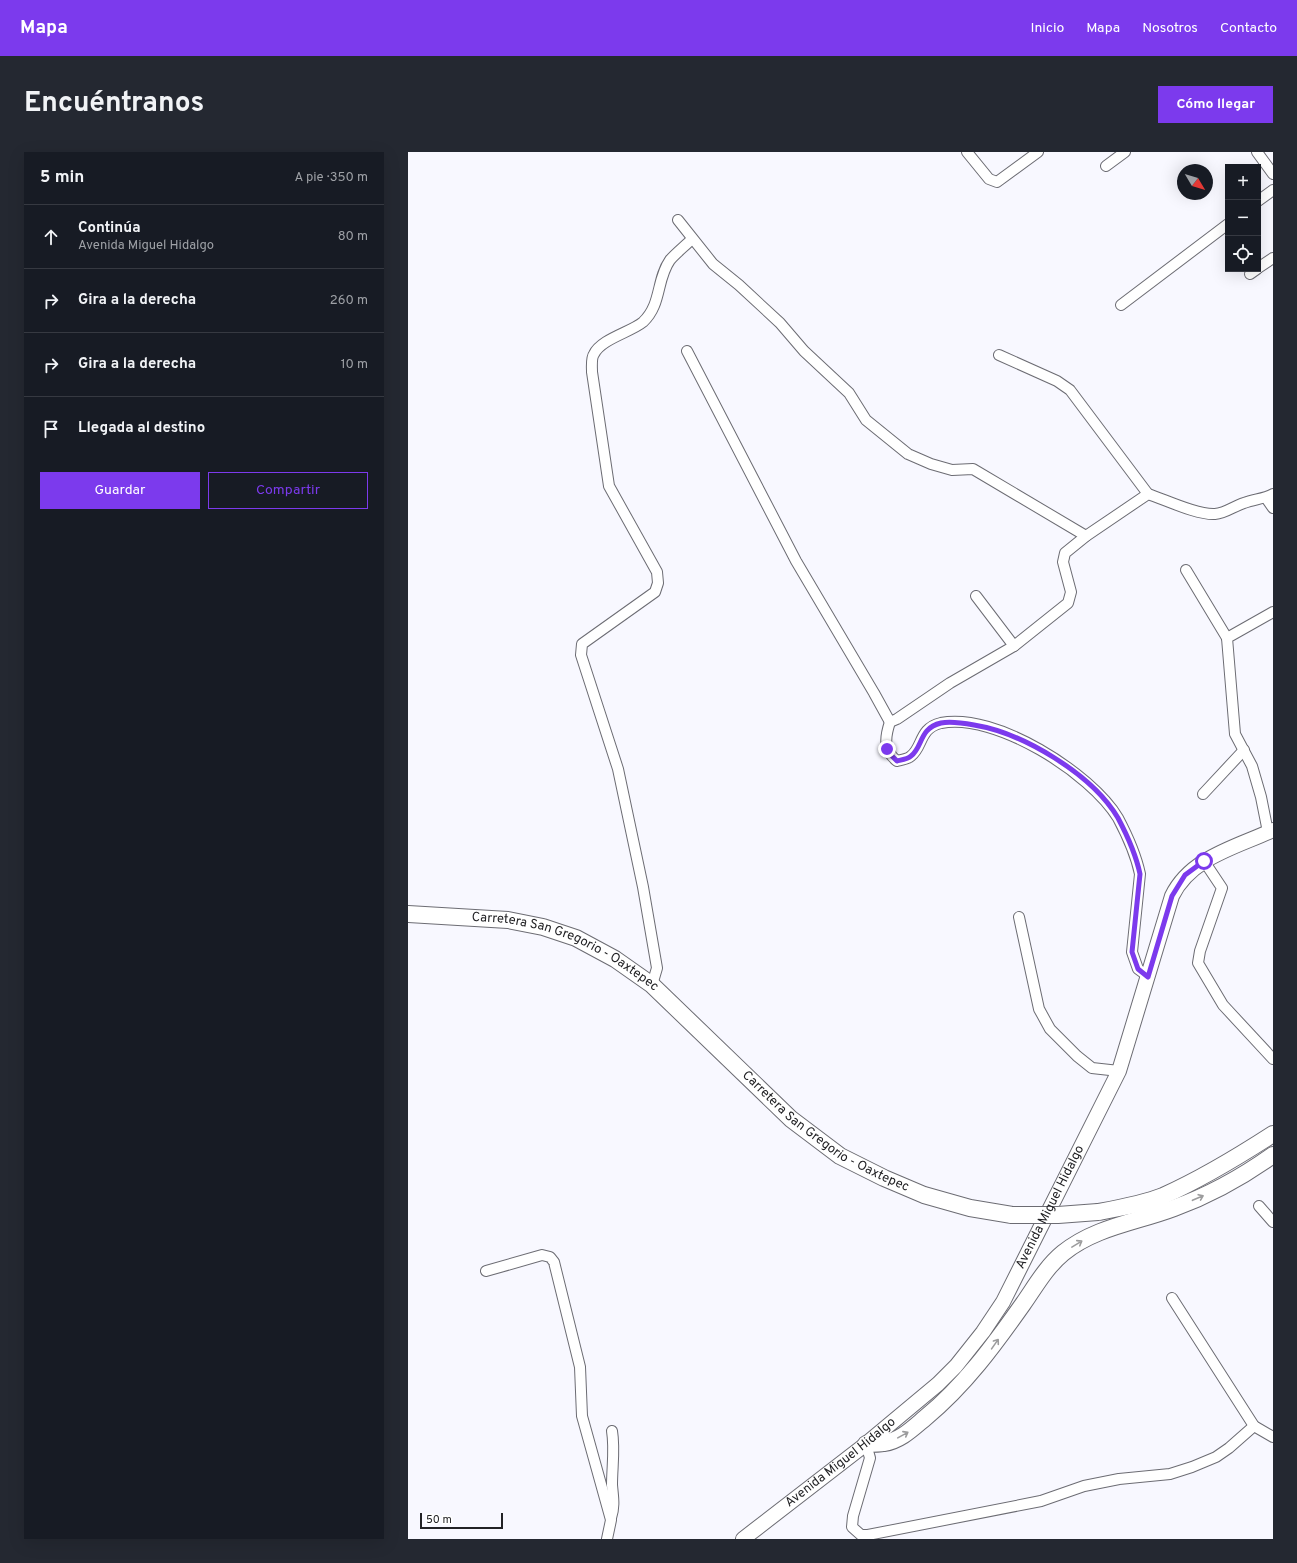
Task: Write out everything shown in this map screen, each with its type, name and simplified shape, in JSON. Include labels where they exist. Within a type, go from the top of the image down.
[{"type":"main road","name":"Avenida Miguel Hidalgo","points":[[743,1539],[866,1444],[938,1384],[956,1366],[983,1332],[1003,1302],[1119,1071],[1172,896],[1185,875],[1204,861],[1271,831]]},
{"type":"main road","name":"Carretera San Gregorio - Oaxtepec","points":[[408,914],[508,920],[543,927],[576,938],[615,958],[652,985],[791,1119],[840,1156],[884,1178],[924,1195],[970,1208],[1012,1214],[1058,1215],[1098,1212],[1128,1206],[1163,1196],[1241,1155],[1273,1134]]},
{"type":"main road","points":[[866,1444],[885,1443],[903,1436],[943,1404],[964,1382],[990,1350],[1050,1266],[1063,1253],[1097,1233],[1120,1224],[1174,1208],[1200,1197],[1235,1180],[1273,1155]]},
{"type":"street","points":[[967,152],[989,179],[997,182],[1038,152]]},
{"type":"street","points":[[1106,166],[1125,152]]},
{"type":"street","points":[[1257,152],[1273,174]]},
{"type":"street","points":[[1259,200],[1273,190]]},
{"type":"street","points":[[678,220],[713,264],[739,285],[780,323],[804,351],[849,393],[866,420],[908,454],[931,464],[952,470],[973,469],[1086,536]]},
{"type":"street","points":[[1121,305],[1225,226]]},
{"type":"street","points":[[652,985],[657,968],[643,887],[622,783],[581,655],[582,644],[655,592],[658,583],[657,572],[609,486],[592,372],[594,354],[598,349],[642,322],[652,310],[658,297],[664,273],[670,260],[692,239]]},
{"type":"street","points":[[1261,267],[1273,258]]},
{"type":"street","points":[[687,352],[796,561],[890,722],[886,736],[887,749],[892,756],[897,761],[911,756],[916,750],[923,734],[938,724],[963,723],[989,727],[1032,745],[1066,766],[1095,790],[1117,817],[1138,863],[1140,874],[1132,952],[1138,969],[1148,977]]},
{"type":"street","points":[[999,354],[1057,381],[1070,390],[1148,494],[1194,510],[1215,514],[1228,510],[1244,502],[1270,496],[1273,508]]},
{"type":"street","points":[[890,722],[897,719],[950,683],[1014,646],[1068,603],[1071,592],[1063,562],[1065,553],[1086,536],[1148,494]]},
{"type":"street","points":[[1186,570],[1227,638],[1235,734],[1252,766],[1271,831]]},
{"type":"street","points":[[976,596],[1014,646]]},
{"type":"street","points":[[1227,638],[1273,612]]},
{"type":"street","points":[[1203,794],[1244,750]]},
{"type":"street","points":[[1204,861],[1222,888],[1200,951],[1198,963],[1223,1005],[1273,1059]]},
{"type":"street","points":[[1020,917],[1040,1009],[1050,1029],[1076,1056],[1092,1068],[1119,1071]]},
{"type":"street","points":[[1259,1206],[1273,1222]]},
{"type":"street","points":[[486,1272],[542,1255],[550,1257],[554,1262],[580,1367],[582,1416],[611,1520]]},
{"type":"street","points":[[1172,1298],[1254,1426],[1273,1437]]},
{"type":"street","points":[[866,1444],[870,1458],[853,1516],[852,1526],[861,1535],[868,1535],[1034,1502],[1084,1486],[1119,1479],[1170,1474],[1192,1468],[1229,1448],[1254,1426]]},
{"type":"street","points":[[607,1539],[614,1505],[612,1486],[614,1458],[612,1432]]},
{"type":"route","points":[[887,749],[897,761],[911,756],[916,750],[923,734],[938,724],[963,723],[989,727],[1032,745],[1066,766],[1087,783],[1099,794],[1117,817],[1138,863],[1140,874],[1132,952],[1138,969],[1148,977],[1172,896],[1185,875],[1204,861]]}]
